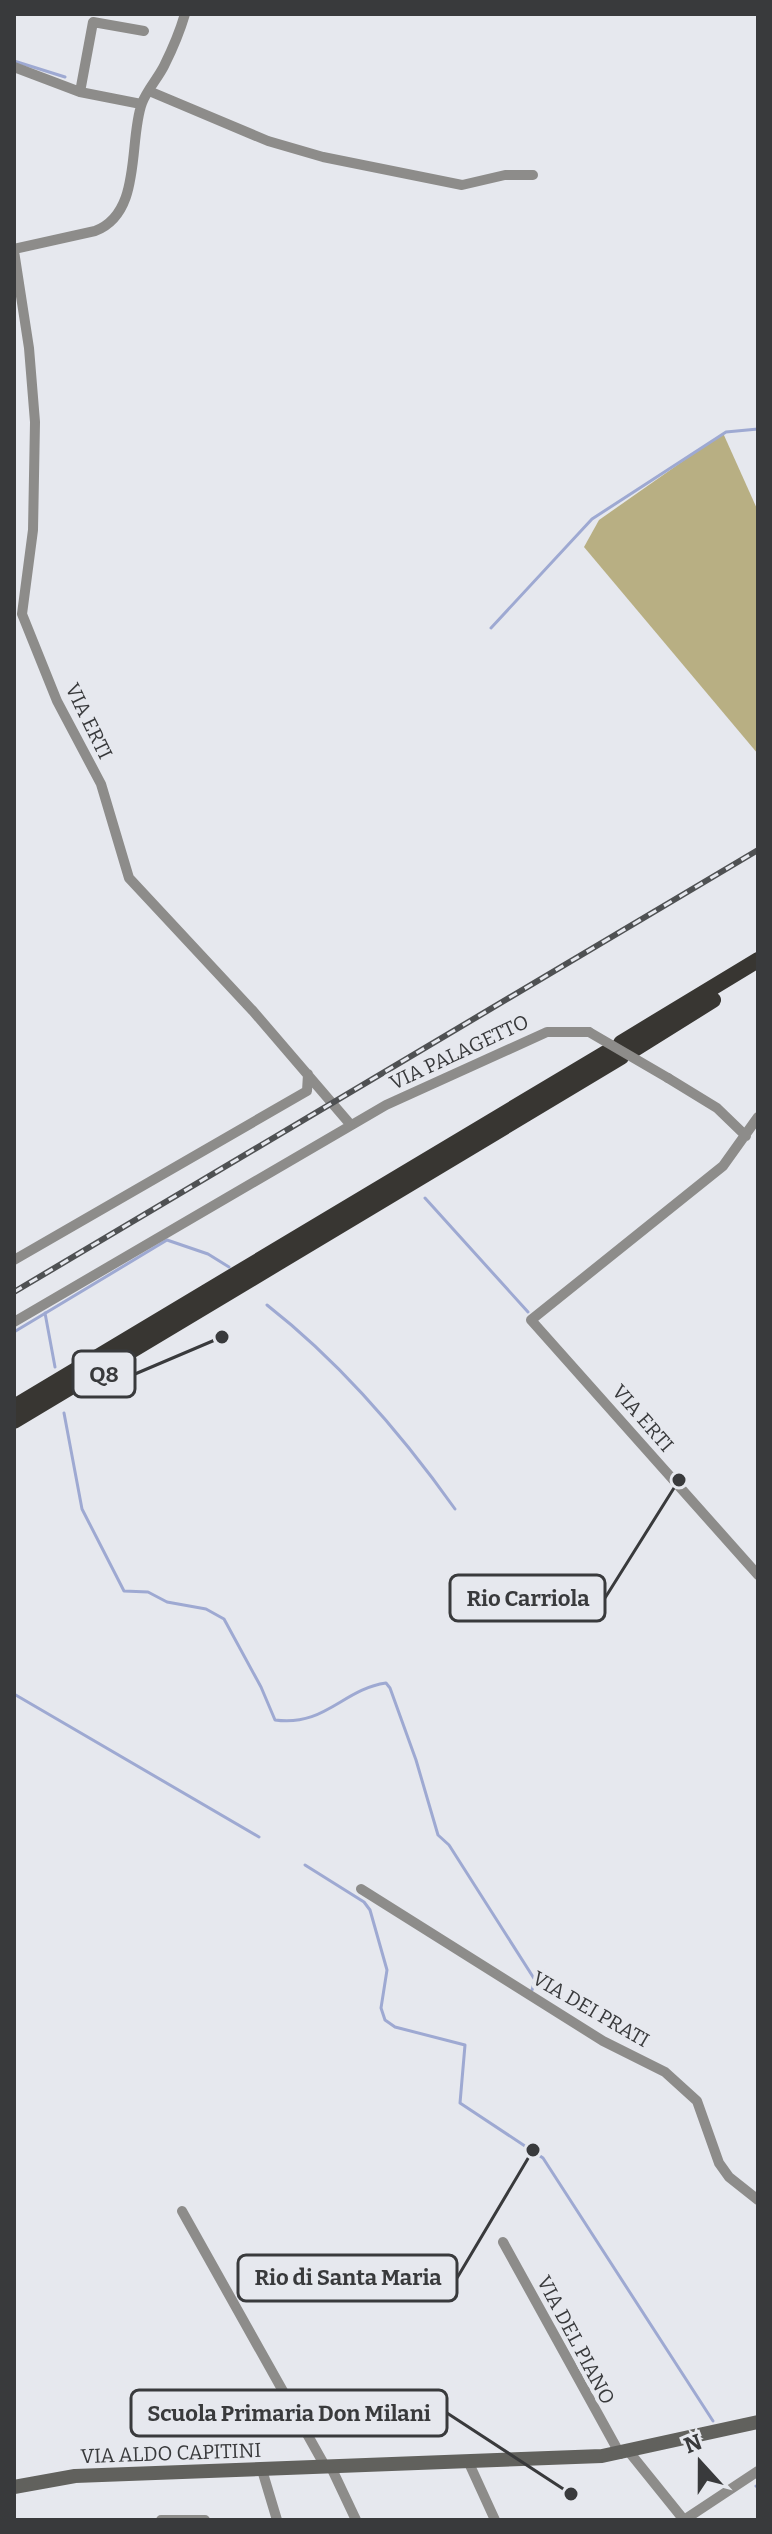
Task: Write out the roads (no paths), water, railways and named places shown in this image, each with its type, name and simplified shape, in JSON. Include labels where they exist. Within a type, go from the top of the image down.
[{"type":"highway","points":[[14,1421],[621,1050],[758,960]]},
{"type":"highway","points":[[14,1407],[621,1050],[758,973]]},
{"type":"main road","name":"VIA ALDO CAPITINI","points":[[14,2487],[75,2476],[625,2453],[758,2422]]},
{"type":"street","points":[[14,250],[95,231],[107,227],[116,217],[129,185],[141,104],[164,66],[185,14]]},
{"type":"street","points":[[80,92],[93,22],[144,31]]},
{"type":"street","points":[[14,67],[80,92],[141,104]]},
{"type":"street","points":[[149,91],[268,141],[323,157],[462,185],[505,175],[533,175]]},
{"type":"street","name":"VIA ERTI","points":[[14,250],[29,348],[35,422],[33,530],[20,605],[22,614],[57,701],[101,784],[129,878],[350,1124]]},
{"type":"street","name":"VIA PALAGETTO","points":[[14,1322],[350,1124],[536,1036],[559,1031],[589,1032],[717,1108],[746,1136]]},
{"type":"street","points":[[14,1260],[307,1091],[308,1074]]},
{"type":"street","points":[[746,1136],[758,1117]]},
{"type":"street","name":"VIA ERTI","points":[[746,1136],[723,1166],[531,1320],[758,1575]]},
{"type":"street","name":"VIA DEI PRATI","points":[[361,1889],[603,2041],[665,2072],[697,2101],[719,2163],[729,2177],[758,2200]]},
{"type":"street","points":[[182,2211],[328,2465],[356,2520]]},
{"type":"street","name":"VIA DEL PIANO","points":[[503,2242],[625,2453],[684,2520]]},
{"type":"street","points":[[468,2461],[495,2520]]},
{"type":"street","points":[[262,2470],[277,2520]]},
{"type":"street","points":[[684,2520],[738,2481],[758,2471]]},
{"type":"street","points":[[161,2520],[205,2520]]},
{"type":"waterway","points":[[14,61],[65,77]]},
{"type":"waterway","points":[[491,628],[592,519],[726,432],[758,429]]},
{"type":"waterway","points":[[425,1198],[528,1312]]},
{"type":"waterway","points":[[14,1332],[167,1240],[208,1254],[229,1267]]},
{"type":"waterway","points":[[267,1305],[345,1375],[413,1453],[455,1509]]},
{"type":"waterway","points":[[45,1313],[55,1367]]},
{"type":"waterway","points":[[64,1413],[82,1509],[124,1591],[148,1592],[167,1602],[206,1609],[224,1619],[275,1720],[307,1718],[358,1692],[386,1683],[416,1760],[438,1835],[449,1845],[535,1980],[532,1990]]},
{"type":"waterway","points":[[14,1694],[259,1837]]},
{"type":"waterway","points":[[305,1865],[364,1902],[370,1910],[387,1970],[381,2008],[385,2020],[395,2027],[465,2045],[460,2103],[543,2158],[713,2421]]},
{"type":"railway","points":[[14,1292],[758,850]]},
{"type":"place","name":"Q8","points":[[222,1337]]},
{"type":"place","name":"Rio Carriola","points":[[679,1480]]},
{"type":"place","name":"Rio di Santa Maria","points":[[533,2150]]},
{"type":"place","name":"Scuola Primaria Don Milani","points":[[571,2494]]}]
